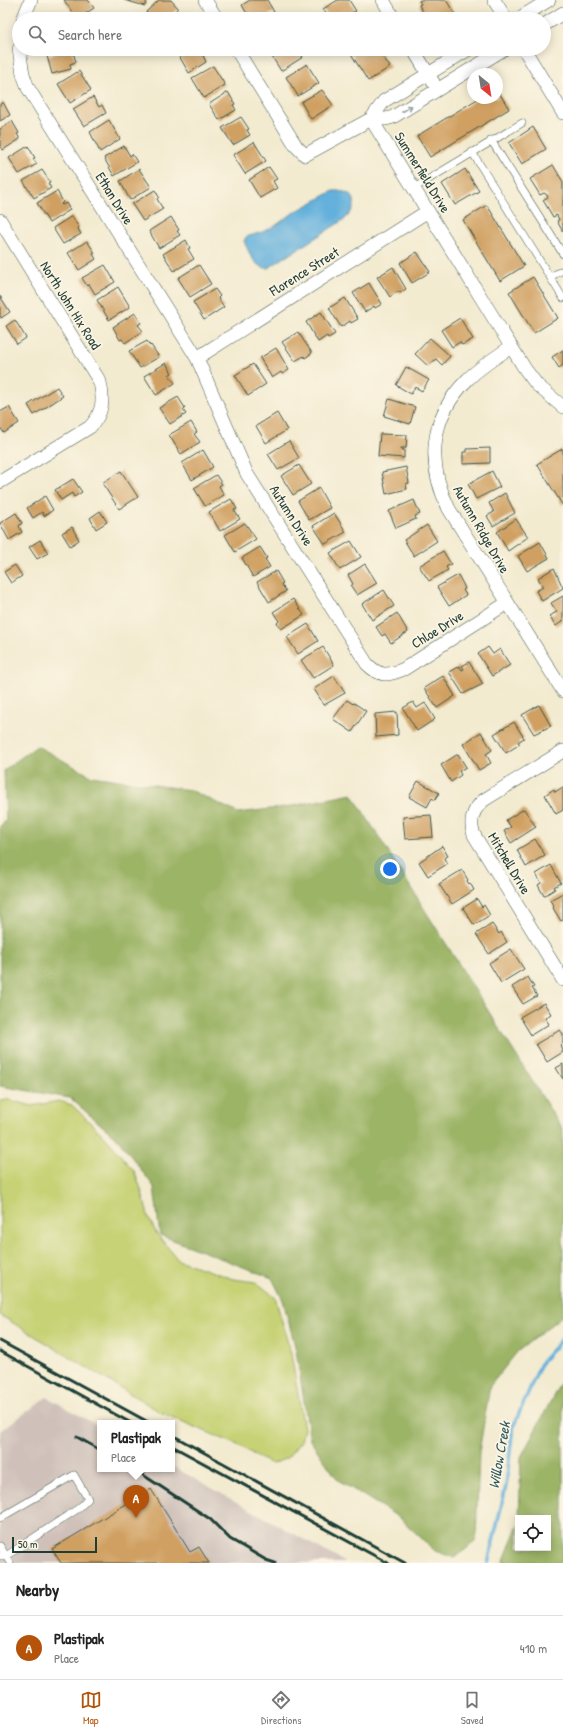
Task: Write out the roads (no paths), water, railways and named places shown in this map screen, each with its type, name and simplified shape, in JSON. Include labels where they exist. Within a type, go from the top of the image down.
[{"type":"street","points":[[26,12],[31,0]]},
{"type":"street","points":[[206,0],[213,12]]},
{"type":"street","points":[[382,0],[390,12]]},
{"type":"street","points":[[494,0],[502,12]]},
{"type":"street","points":[[529,12],[549,0],[562,14],[551,21]]},
{"type":"street","name":"Ethan Drive","points":[[20,56],[23,74],[28,88],[196,358]]},
{"type":"street","points":[[240,56],[296,146],[305,155],[371,119],[384,101],[458,56]]},
{"type":"street","points":[[417,56],[438,90]]},
{"type":"street","points":[[371,119],[386,119],[394,117],[493,56]]},
{"type":"street","points":[[528,56],[563,113]]},
{"type":"street","name":"Summerfield Drive","points":[[371,119],[511,347],[537,385],[563,407]]},
{"type":"street","name":"Florence Street","points":[[196,358],[428,211]]},
{"type":"street","name":"North John Hix Road","points":[[0,220],[100,382],[103,394],[101,410],[96,420],[85,431],[0,482]]},
{"type":"street","name":"Autumn Ridge Drive","points":[[511,347],[479,369],[452,398],[440,420],[435,444],[434,456],[436,476],[444,498],[507,603],[563,691]]},
{"type":"street","name":"Autumn Drive","points":[[196,358],[247,474],[367,664],[382,674]]},
{"type":"street","name":"Chloe Drive","points":[[382,674],[393,673],[404,669],[507,603]]},
{"type":"street","name":"Mitchell Drive","points":[[563,751],[484,800],[474,812],[472,826],[474,835],[563,980]]},
{"type":"lane","points":[[414,188],[491,140],[522,123]]},
{"type":"lane","points":[[491,140],[563,254]]},
{"type":"lane","points":[[472,152],[563,298]]},
{"type":"lane","points":[[550,277],[563,270]]},
{"type":"lane","points":[[0,1518],[74,1475],[88,1499],[79,1508],[3,1556]]},
{"type":"lane","points":[[0,1546],[3,1556],[10,1563]]},
{"type":"water","points":[[333,191],[347,193],[354,199],[353,208],[345,219],[268,268],[263,268],[256,263],[244,241],[246,237],[275,226],[293,213]]},
{"type":"waterway","name":"Willow Creek","points":[[488,1563],[506,1486],[513,1427],[542,1361],[563,1338]]},
{"type":"railway","points":[[0,1341],[145,1420]]},
{"type":"railway","points":[[0,1351],[126,1420]]},
{"type":"railway","points":[[77,1437],[97,1448]]},
{"type":"railway","points":[[175,1437],[405,1563]]},
{"type":"railway","points":[[175,1448],[388,1563]]},
{"type":"railway","points":[[139,1472],[210,1519],[230,1539],[266,1560],[275,1563]]},
{"type":"place","name":"Plastipak","points":[[136,1518]]}]
